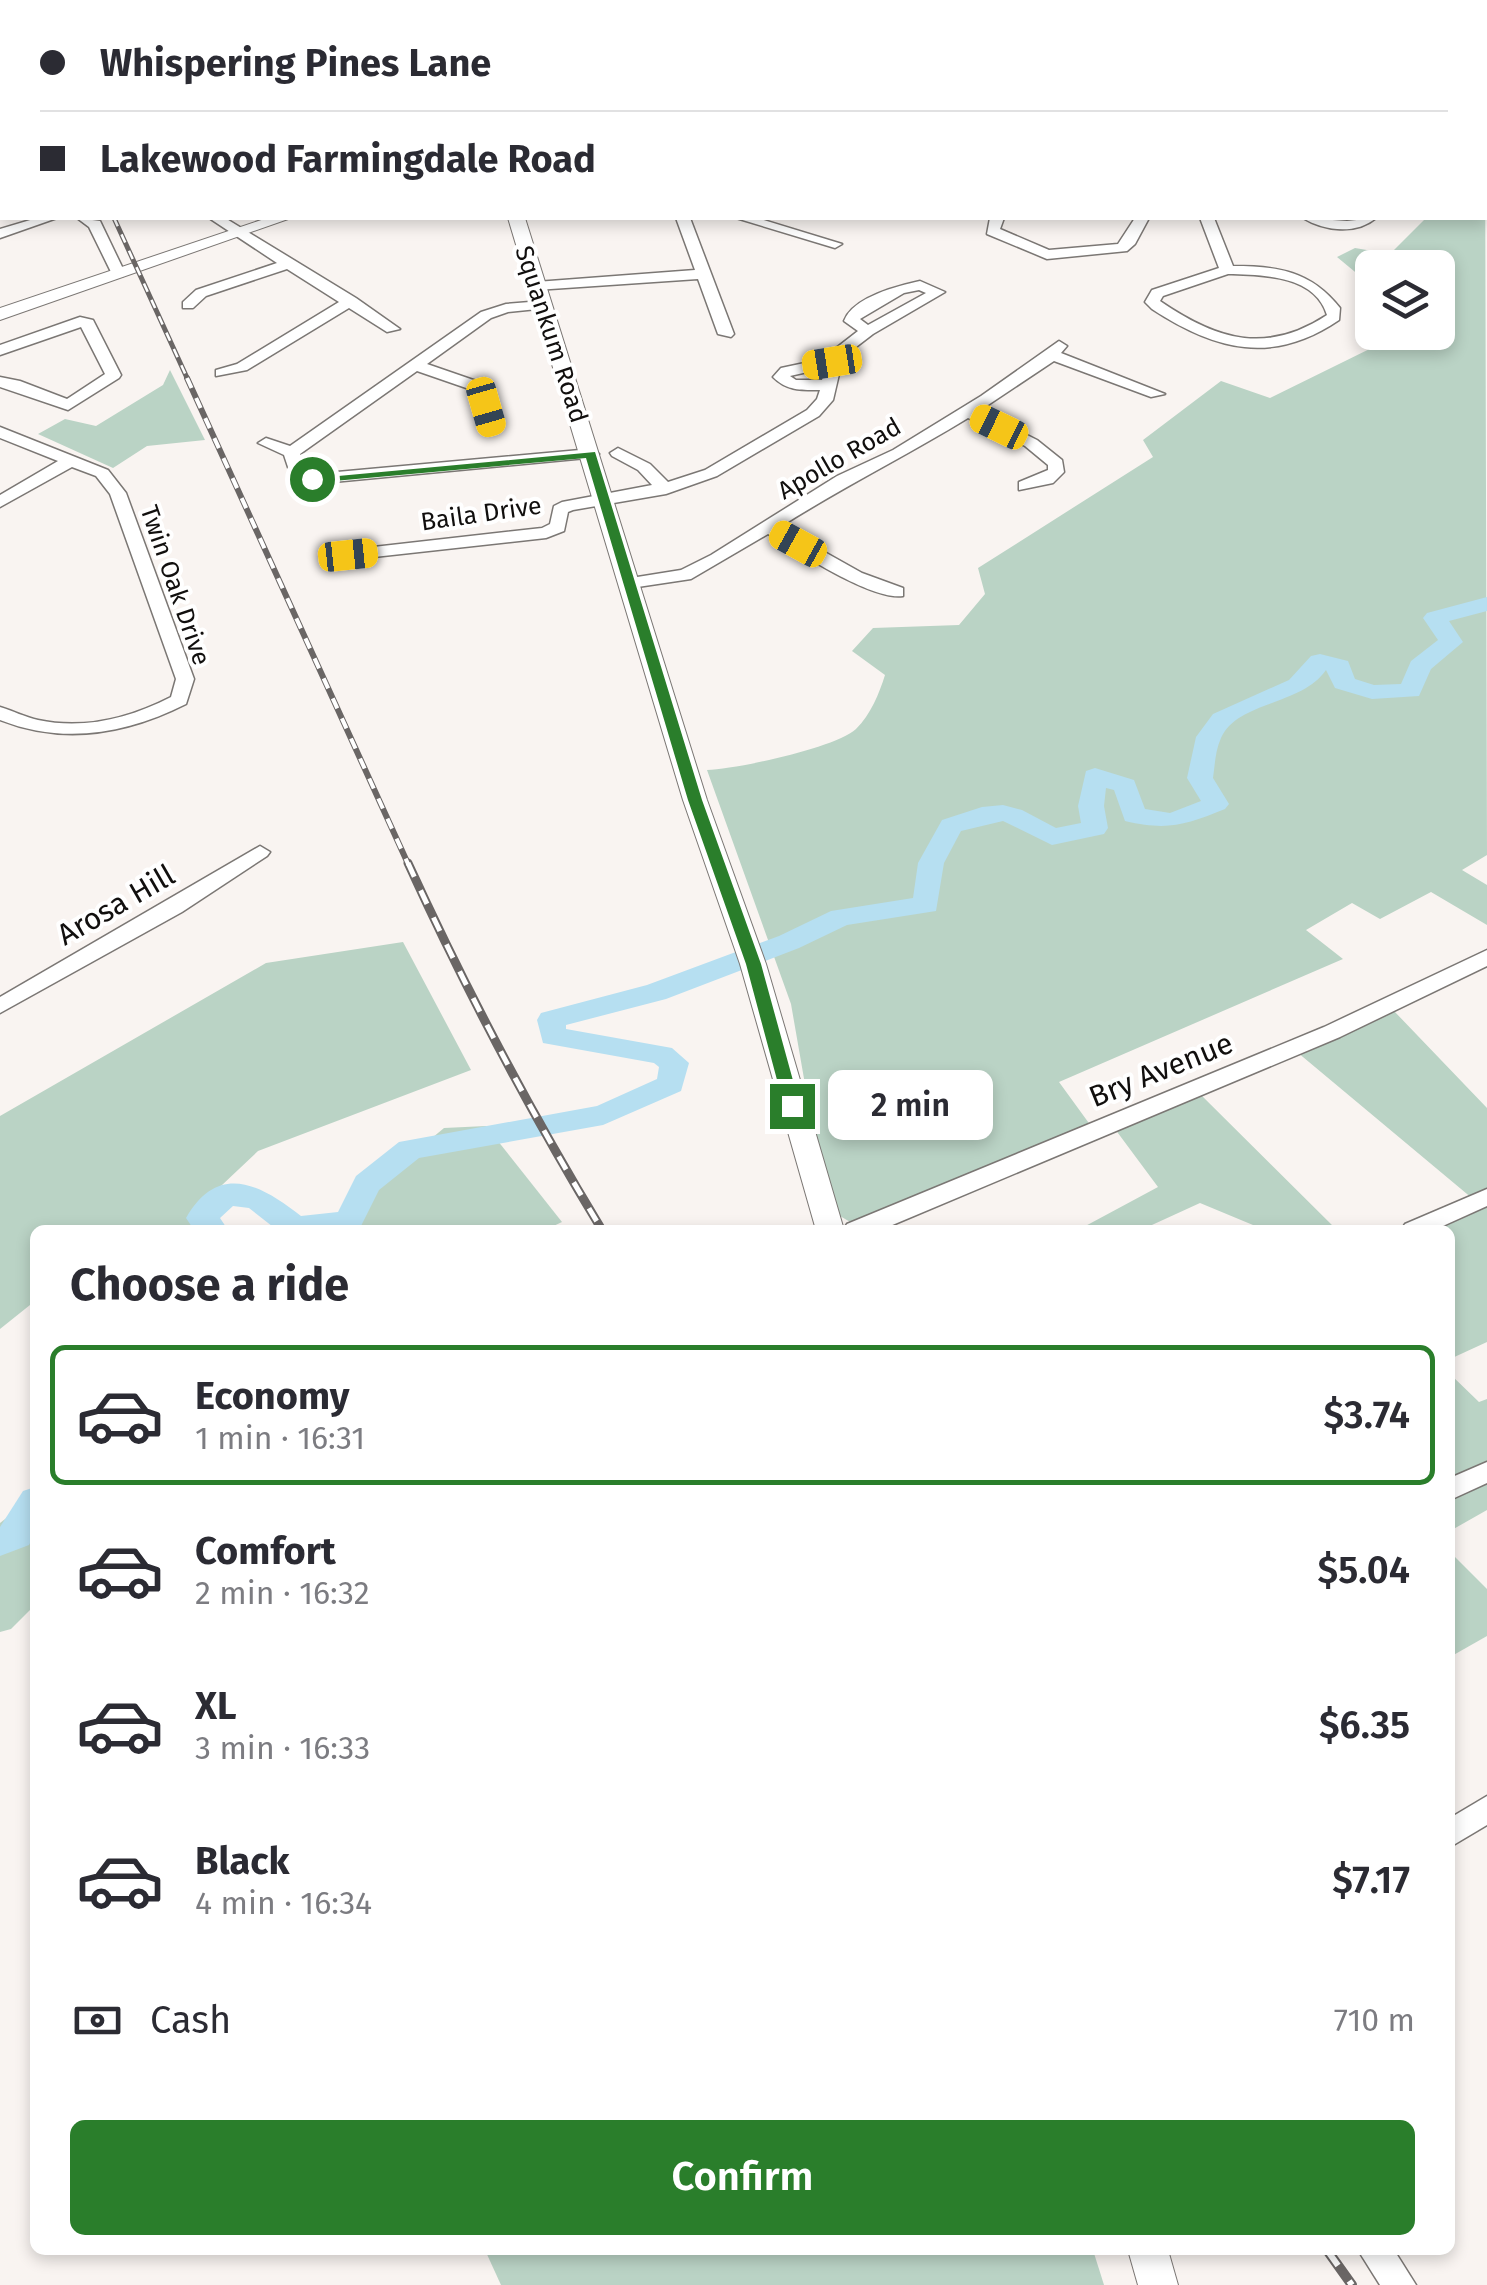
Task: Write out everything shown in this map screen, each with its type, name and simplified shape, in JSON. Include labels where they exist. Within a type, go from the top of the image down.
[{"type":"main road","points":[[0,314],[276,220]]},
{"type":"main road","name":"Squankum Road","points":[[517,220],[606,500],[695,800],[753,964],[829,1225]]},
{"type":"main road","points":[[1149,2255],[1158,2285]]},
{"type":"street","points":[[0,233],[43,220]]},
{"type":"street","points":[[88,220],[95,224],[118,273]]},
{"type":"street","points":[[219,220],[392,329]]},
{"type":"street","points":[[684,220],[726,334]]},
{"type":"street","points":[[750,220],[835,244]]},
{"type":"street","points":[[996,220],[992,230],[1055,256],[1122,248],[1141,220]]},
{"type":"street","points":[[1208,220],[1227,270]]},
{"type":"street","points":[[1318,220],[1342,226],[1366,220]]},
{"type":"street","points":[[188,306],[201,294],[290,263]]},
{"type":"street","points":[[1227,270],[1310,281],[1335,310],[1334,318],[1312,330],[1258,348],[1219,338],[1152,302],[1157,293],[1227,270]]},
{"type":"street","points":[[292,452],[486,315],[539,296],[702,274]]},
{"type":"street","points":[[832,362],[786,370],[781,377],[787,384],[828,385],[836,354],[868,331],[938,292],[913,286],[854,314],[852,321],[868,331]]},
{"type":"street","points":[[221,372],[242,367],[350,300]]},
{"type":"street","points":[[0,350],[85,320],[113,375],[68,405],[0,382]]},
{"type":"street","name":"Apollo Road","points":[[631,583],[685,575],[769,528],[843,480],[899,453],[1055,351],[1157,394]]},
{"type":"street","points":[[414,365],[479,386],[492,428]]},
{"type":"street","name":"Baila Drive","points":[[348,555],[546,533],[558,527],[563,508],[666,489],[711,473],[813,413],[825,400],[828,385]]},
{"type":"street","points":[[967,411],[1031,443],[1056,463],[1056,472],[1046,480],[1026,486]]},
{"type":"street","name":"Twin Oak Drive","points":[[0,432],[102,473],[118,494],[184,679],[179,700],[152,716],[65,732],[35,727],[0,712]]},
{"type":"street","points":[[266,443],[292,452]]},
{"type":"street","points":[[292,452],[296,470],[312,479],[591,454]]},
{"type":"street","points":[[618,452],[644,467],[666,489]]},
{"type":"street","points":[[0,502],[74,459]]},
{"type":"street","points":[[769,528],[856,577],[897,592]]},
{"type":"street","name":"Arosa Hill","points":[[0,1006],[175,908],[260,852]]},
{"type":"street","name":"Bry Avenue","points":[[870,1225],[1390,1006],[1487,957]]},
{"type":"street","points":[[1424,1225],[1487,1197]]},
{"type":"street","points":[[1455,1488],[1487,1472]]},
{"type":"street","points":[[1455,1831],[1487,1809]]},
{"type":"street","points":[[1378,2255],[1400,2285]]},
{"type":"green space","points":[[1424,220],[1485,220],[1487,855],[1462,870],[1487,885],[1487,925],[1431,892],[1380,919],[1352,903],[1306,930],[1343,959],[1059,1082],[1091,1126],[852,1223],[840,1216],[814,1136],[791,1004],[707,770],[808,750],[856,729],[874,704],[885,675],[852,651],[873,628],[959,625],[985,594],[978,568],[1153,457],[1143,440],[1221,381],[1270,398],[1367,350],[1455,350],[1455,250],[1394,250]]},
{"type":"green space","points":[[1355,248],[1367,250],[1355,250],[1355,272],[1337,257]]},
{"type":"green space","points":[[170,370],[205,440],[147,446],[113,468],[38,434],[65,419],[96,426],[163,385]]},
{"type":"green space","points":[[403,942],[471,1070],[258,1151],[204,1202],[192,1225],[30,1225],[30,1305],[0,1329],[0,1116],[266,963]]},
{"type":"green space","points":[[1394,1011],[1487,1108],[1487,1342],[1455,1357],[1455,1225],[1436,1225],[1479,1204],[1297,1052]]},
{"type":"green space","points":[[1196,1090],[1332,1225],[1253,1225],[1200,1203],[1152,1225],[1087,1225],[1158,1187],[1112,1125]]},
{"type":"green space","points":[[486,1126],[562,1222],[355,1225],[352,1205],[444,1128]]},
{"type":"green space","points":[[1455,1379],[1479,1402],[1487,1399],[1487,1510],[1455,1528]]},
{"type":"green space","points":[[30,1500],[30,1610],[11,1629],[0,1632],[0,1523]]},
{"type":"green space","points":[[1455,1557],[1487,1589],[1487,1636],[1455,1654]]},
{"type":"green space","points":[[487,2255],[1095,2255],[1104,2285],[501,2285]]},
{"type":"waterway","points":[[322,1225],[349,1222],[367,1184],[410,1149],[603,1115],[671,1084],[674,1063],[662,1055],[553,1036],[551,1020],[656,992],[789,942],[841,917],[926,905],[931,863],[951,826],[982,815],[1003,813],[1052,837],[1095,828],[1091,806],[1095,776],[1125,785],[1134,815],[1172,821],[1216,804],[1200,778],[1209,737],[1222,720],[1297,685],[1320,661],[1339,666],[1344,683],[1372,692],[1410,691],[1420,666],[1451,642],[1435,618],[1487,604]]},
{"type":"waterway","points":[[207,1225],[201,1218],[226,1194],[257,1198],[291,1225]]},
{"type":"waterway","points":[[0,1542],[17,1535],[30,1510]]},
{"type":"railway","points":[[115,220],[188,380]]},
{"type":"railway","points":[[187,378],[409,866]]},
{"type":"railway","points":[[408,863],[500,1050],[599,1225]]},
{"type":"railway","points":[[1331,2255],[1352,2285]]},
{"type":"route","points":[[312,479],[591,454],[695,800],[753,964],[792,1106]]}]
